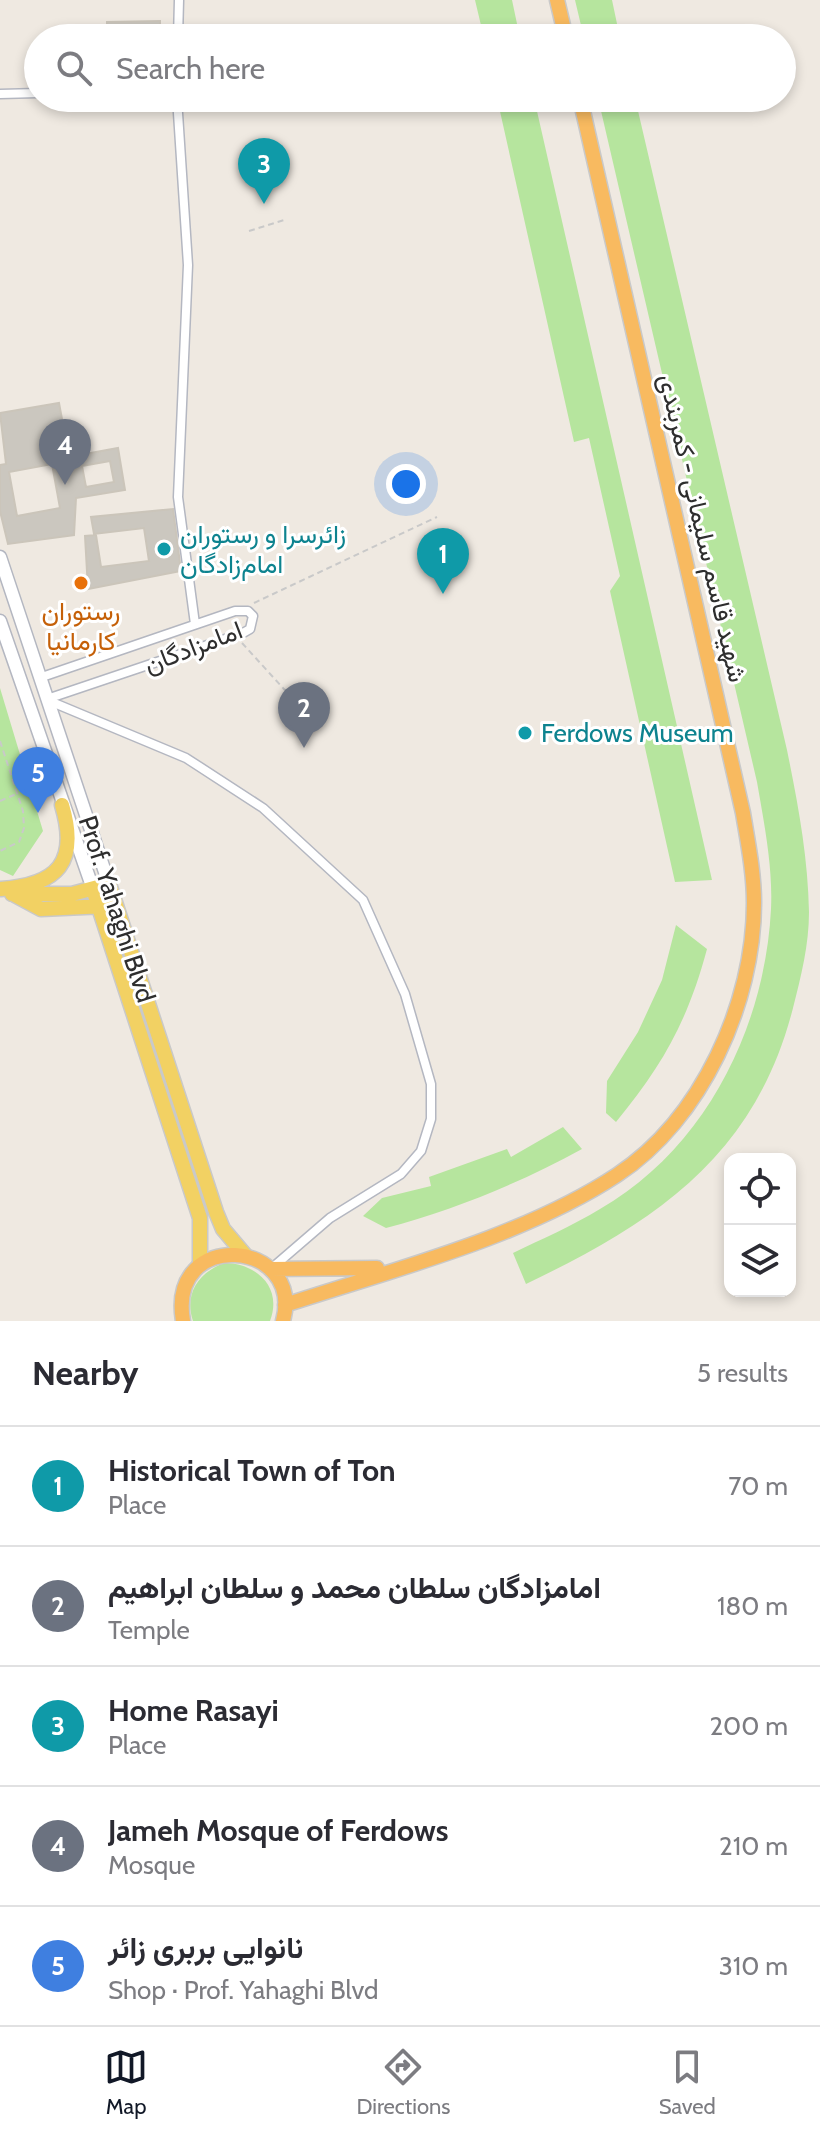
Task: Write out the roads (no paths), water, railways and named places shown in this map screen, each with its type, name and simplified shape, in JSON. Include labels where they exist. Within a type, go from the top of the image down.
[{"type":"highway","points":[[557,0],[563,24]]},
{"type":"highway","name":"شهید قاسم سلیمانی - کمربندی","points":[[401,1266],[529,1221],[620,1173],[650,1147],[671,1126],[719,1049],[735,1014],[749,951],[754,904],[743,813],[583,112]]},
{"type":"highway","points":[[183,1321],[182,1291],[200,1265],[214,1257],[245,1255],[270,1269],[351,1271],[401,1266]]},
{"type":"highway","points":[[285,1305],[401,1266]]},
{"type":"highway","points":[[270,1269],[283,1292],[283,1321]]},
{"type":"main road","name":"Prof. Yahaghi Blvd","points":[[0,557],[216,1212],[233,1244],[245,1255]]},
{"type":"main road","name":"Prof. Yahaghi Blvd","points":[[0,621],[62,805],[92,909],[109,944],[200,1218],[200,1265]]},
{"type":"main road","points":[[4,890],[30,887],[50,879],[59,870],[67,849],[69,828],[62,805],[80,798]]},
{"type":"main road","points":[[4,890],[88,891],[109,884]]},
{"type":"main road","points":[[4,890],[41,909],[83,916],[98,927],[109,944]]},
{"type":"main road","points":[[41,909],[92,909],[115,903]]},
{"type":"street","points":[[178,24],[179,0]]},
{"type":"street","points":[[0,94],[24,93]]},
{"type":"street","points":[[178,112],[188,265],[178,497],[195,624]]},
{"type":"street","name":"امامزادگان","points":[[39,678],[240,609],[253,616],[250,629],[235,636],[46,700]]},
{"type":"street","points":[[46,700],[186,758],[263,808],[363,900],[405,994],[431,1084],[431,1119],[421,1151],[401,1174],[330,1218],[270,1269]]},
{"type":"place","name":"Home Rasayi","points":[[264,204]]},
{"type":"place","name":"Jameh Mosque of Ferdows","points":[[65,485]]},
{"type":"place","name":"زائرسرا و رستوران امام‌زادگان","points":[[164,549]]},
{"type":"place","name":"رستوران کارمانیا","points":[[81,583]]},
{"type":"place","name":"Historical Town of Ton","points":[[443,594]]},
{"type":"place","name":"Ferdows Museum","points":[[525,733]]},
{"type":"place","name":"امامزادگان سلطان محمد و سلطان ابراهیم","points":[[304,748]]},
{"type":"place","name":"نانوایی بربری زائر","points":[[38,813]]}]
